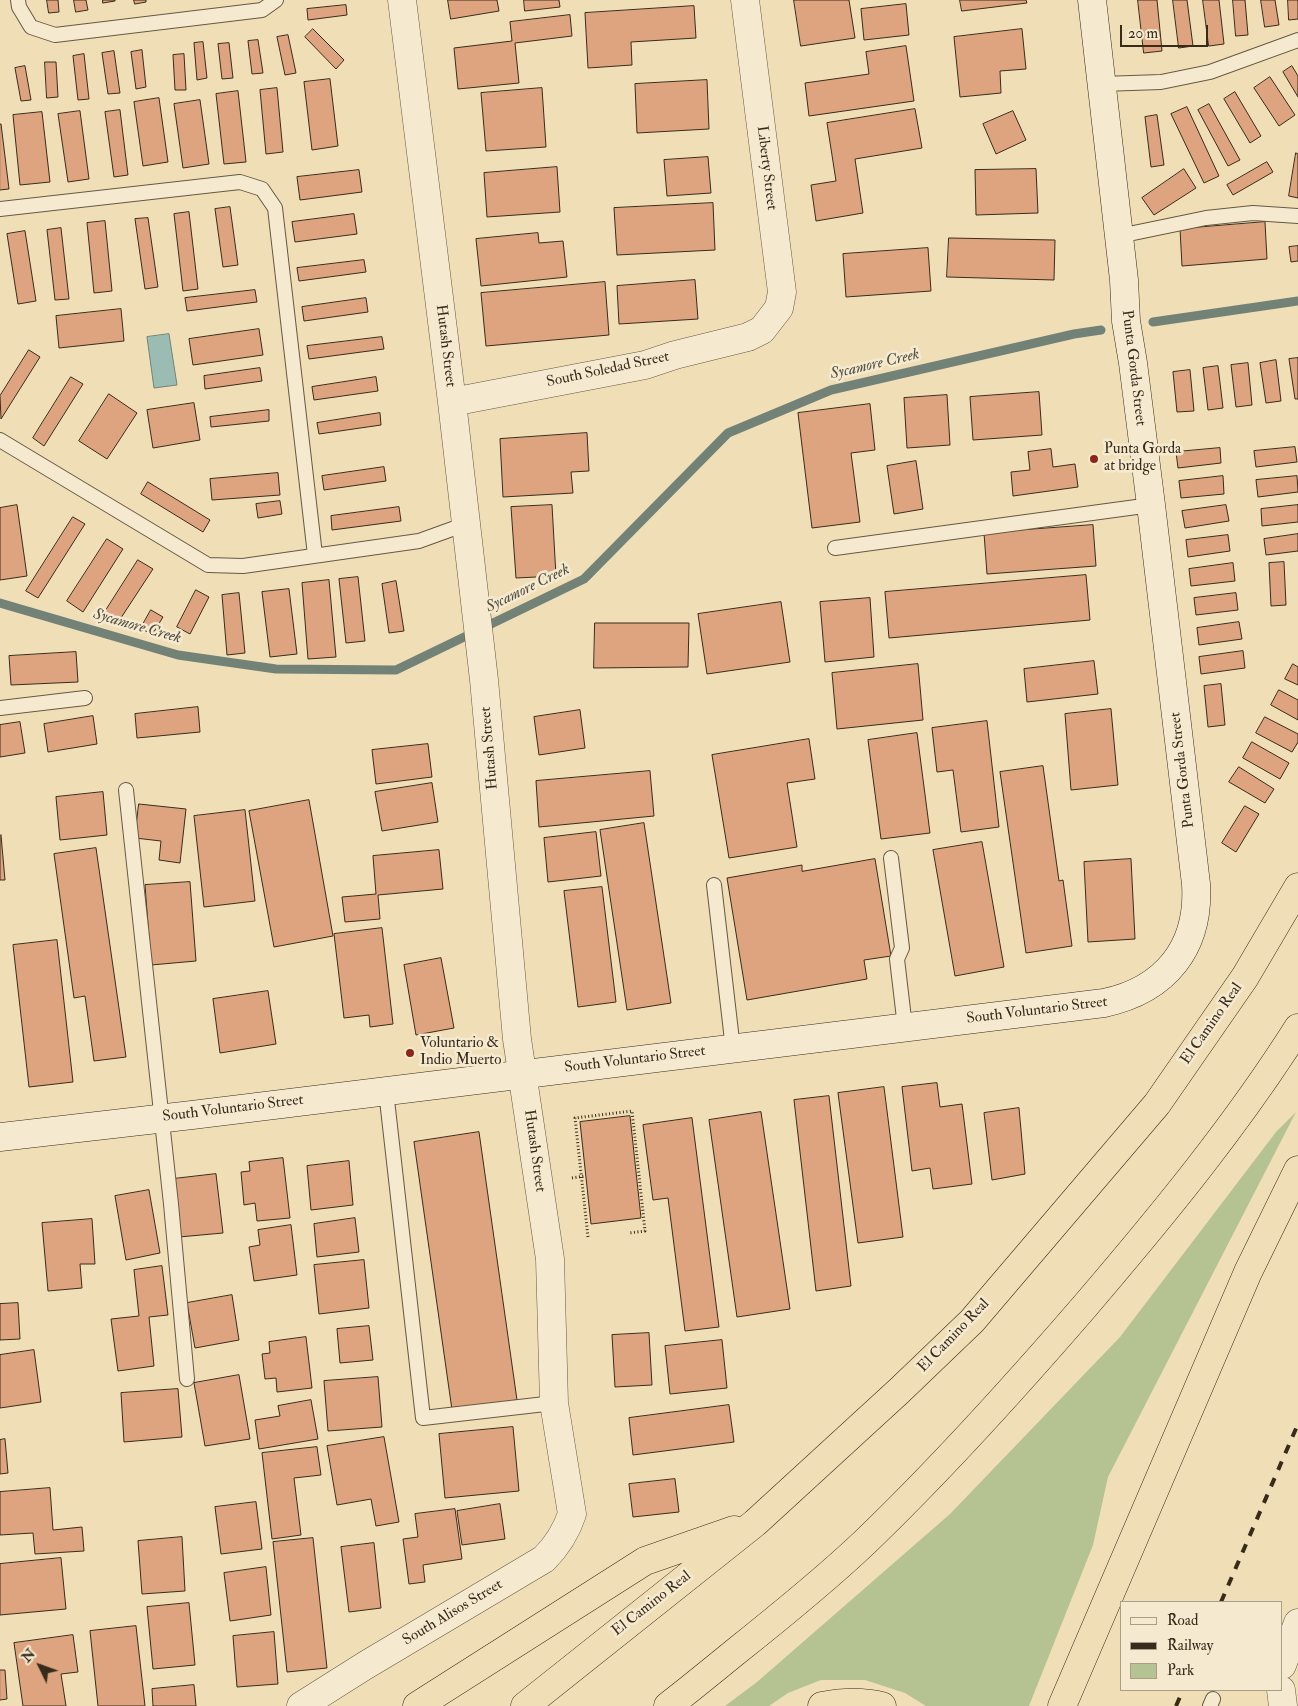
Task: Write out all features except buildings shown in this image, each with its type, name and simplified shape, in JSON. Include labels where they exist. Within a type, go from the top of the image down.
[{"type":"highway","name":"El Camino Real","points":[[525,1706],[754,1523],[952,1341],[1025,1260],[1157,1104],[1245,977],[1298,887]]},
{"type":"highway","points":[[668,1706],[777,1619],[864,1543],[925,1483],[998,1405],[1136,1247],[1202,1163],[1298,1028]]},
{"type":"highway","points":[[1062,1706],[1248,1272],[1298,1170]]},
{"type":"highway","points":[[417,1706],[645,1561],[754,1523]]},
{"type":"highway","points":[[822,1706],[841,1702],[867,1702],[882,1706]]},
{"type":"street","name":"Hutash Street","points":[[402,0],[452,402],[484,680],[516,1029],[550,1259],[554,1403],[569,1496]]},
{"type":"street","name":"Liberty Street","points":[[745,0],[782,292],[779,308],[762,330]]},
{"type":"street","name":"Punta Gorda Street","points":[[1092,0],[1124,280],[1126,321],[1151,505],[1196,884]]},
{"type":"street","name":"South Soledad Street","points":[[452,402],[646,365],[675,355],[748,337],[762,330]]},
{"type":"street","name":"South Voluntario Street","points":[[0,1136],[523,1075],[1120,1000],[1136,994],[1164,975],[1184,949],[1196,917],[1196,884]]},
{"type":"street","name":"South Alisos Street","points":[[301,1706],[544,1559],[556,1547],[567,1529],[572,1514],[569,1496]]},
{"type":"street","points":[[1283,1662],[1298,1623]]},
{"type":"street","points":[[1283,1673],[1298,1671]]},
{"type":"street","points":[[1281,1691],[1283,1706]]},
{"type":"lane","points":[[18,0],[19,7],[31,26],[55,35],[262,10],[276,0]]},
{"type":"lane","points":[[1102,84],[1161,82],[1210,72],[1298,40]]},
{"type":"lane","points":[[0,209],[240,182],[262,189],[275,208],[315,555]]},
{"type":"lane","points":[[1119,236],[1206,218],[1253,213],[1298,216]]},
{"type":"lane","points":[[0,440],[208,565],[244,566],[419,541],[466,524]]},
{"type":"lane","points":[[835,548],[1151,505]]},
{"type":"lane","points":[[0,708],[85,698]]},
{"type":"lane","points":[[126,790],[162,1118],[187,1379]]},
{"type":"lane","points":[[891,858],[902,948],[897,959],[905,1027]]},
{"type":"lane","points":[[714,884],[733,1049]]},
{"type":"lane","points":[[386,1091],[423,1418],[554,1403]]},
{"type":"path","points":[[588,1237],[583,1176],[574,1118],[632,1111],[645,1231],[629,1233]]},
{"type":"path","points":[[572,1178],[583,1176]]},
{"type":"green space","points":[[1296,1112],[1108,1477],[1093,1545],[1029,1706],[926,1706],[905,1693],[865,1680],[821,1680],[788,1693],[769,1706],[725,1706],[757,1682],[950,1514],[1120,1337],[1276,1132]]},
{"type":"water","points":[[169,334],[177,385],[154,388],[147,337]]},
{"type":"waterway","name":"Sycamore Creek","points":[[1153,322],[1298,301]]},
{"type":"waterway","name":"Sycamore Creek","points":[[0,603],[178,655],[276,669],[396,670],[584,579],[728,433],[831,390],[1074,334],[1101,330]]},
{"type":"railway","points":[[1221,1601],[1298,1424]]},
{"type":"railway","points":[[1176,1706],[1183,1691]]},
{"type":"place","name":"Punta Gorda at bridge","points":[[1094,459]]},
{"type":"place","name":"Voluntario & Indio Muerto","points":[[410,1053]]}]
